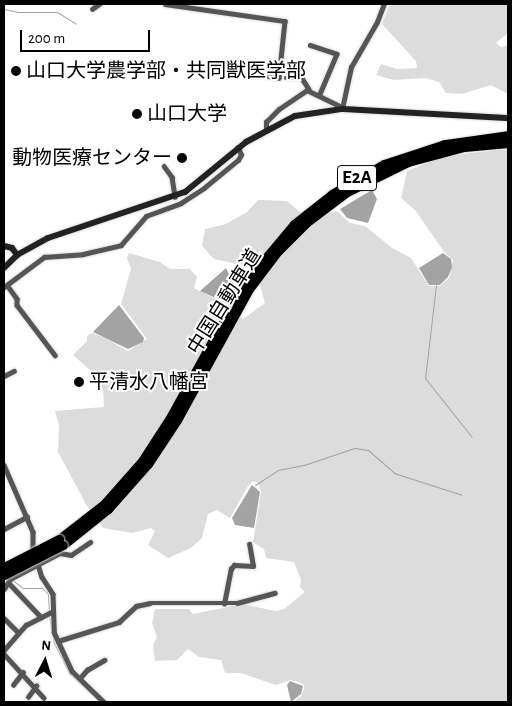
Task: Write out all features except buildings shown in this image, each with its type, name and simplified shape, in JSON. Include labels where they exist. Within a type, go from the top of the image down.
[{"type":"highway","name":"中国自動車道","points":[[5,575],[61,542],[108,509],[148,464],[177,420],[231,312],[246,287],[294,224],[346,184],[384,164],[425,149],[463,140],[508,136]]},
{"type":"highway","name":"中国自動車道","points":[[246,287],[306,223],[362,184],[426,156],[464,147],[508,143]]},
{"type":"street","points":[[92,9],[99,4]]},
{"type":"street","points":[[165,4],[285,21],[278,78],[264,76]]},
{"type":"street","points":[[342,108],[351,67],[378,22],[384,4]]},
{"type":"street","points":[[310,45],[337,54],[320,94]]},
{"type":"street","points":[[286,78],[302,78],[309,89],[342,108]]},
{"type":"street","points":[[266,129],[266,122],[279,108],[309,89]]},
{"type":"street","points":[[4,268],[17,255],[48,238],[175,197],[202,181],[238,148],[266,129],[307,113],[342,108],[508,118]]},
{"type":"street","points":[[55,355],[17,304],[17,299],[5,286],[44,257],[84,254],[121,245],[146,216],[181,203],[204,188],[238,160],[241,155],[238,148]]},
{"type":"street","points":[[164,166],[172,177],[175,197]]},
{"type":"street","points":[[4,246],[12,248],[17,255]]},
{"type":"street","points":[[4,376],[14,371]]},
{"type":"street","points":[[4,465],[34,532],[33,548],[39,566],[53,594],[50,612],[58,641],[72,671],[104,702]]},
{"type":"street","points":[[4,529],[27,516]]},
{"type":"street","points":[[5,575],[10,579],[39,566],[60,553],[74,554],[90,542]]},
{"type":"street","points":[[224,604],[231,569],[234,565],[253,566],[249,544]]},
{"type":"street","points":[[4,589],[5,575]]},
{"type":"street","points":[[5,575],[41,617]]},
{"type":"street","points":[[58,641],[118,622],[136,606],[150,603],[224,604],[276,593]]},
{"type":"street","points":[[4,650],[18,632],[50,612]]},
{"type":"street","points":[[4,618],[18,632]]},
{"type":"street","points":[[4,654],[36,686],[44,698]]},
{"type":"street","points":[[80,678],[87,670],[104,660]]},
{"type":"street","points":[[13,685],[23,672]]},
{"type":"street","points":[[28,697],[36,686]]},
{"type":"shaded area","points":[[390,4],[508,4],[508,33],[496,43],[501,47],[508,45],[508,94],[491,85],[462,94],[446,93],[439,82],[425,78],[394,80],[376,75],[381,64],[397,69],[417,68],[416,61],[382,24]]},
{"type":"shaded area","points":[[508,149],[508,702],[293,702],[301,696],[304,689],[304,685],[299,682],[290,680],[276,685],[241,673],[225,673],[221,660],[199,657],[188,649],[177,660],[155,661],[153,645],[157,637],[152,623],[155,609],[189,609],[193,614],[242,604],[276,611],[284,609],[305,592],[300,587],[301,580],[294,562],[266,558],[264,549],[253,542],[261,492],[258,483],[253,481],[248,486],[230,518],[217,510],[208,514],[202,538],[191,548],[168,558],[148,545],[155,531],[151,528],[132,533],[103,528],[87,506],[58,452],[59,425],[55,411],[104,407],[103,389],[97,376],[73,355],[87,341],[87,336],[92,333],[128,351],[147,339],[121,304],[131,269],[127,258],[129,253],[160,262],[170,269],[190,269],[197,277],[194,288],[214,298],[243,319],[265,303],[255,268],[214,259],[202,246],[205,229],[226,224],[247,212],[258,200],[287,201],[306,217],[337,211],[350,223],[365,226],[392,248],[411,258],[429,286],[440,286],[449,278],[453,260],[445,253],[415,210],[401,198],[407,171],[445,156]]},
{"type":"shaded area","points":[[372,190],[377,199],[368,223],[347,218],[340,209]]},
{"type":"shaded area","points":[[443,253],[451,259],[452,267],[448,277],[440,285],[429,285],[419,268]]},
{"type":"shaded area","points":[[226,268],[235,286],[248,296],[247,304],[240,309],[200,291]]},
{"type":"shaded area","points":[[119,305],[144,338],[143,342],[128,349],[93,332]]},
{"type":"shaded area","points":[[252,485],[260,492],[254,528],[235,525],[232,518]]},
{"type":"shaded area","points":[[290,681],[303,686],[301,694],[291,702],[287,685]]},
{"type":"waterway","points":[[4,9],[18,12],[57,12],[76,24]]},
{"type":"waterway","points":[[436,285],[425,378],[472,437]]},
{"type":"waterway","points":[[255,485],[278,470],[304,465],[354,448],[368,450],[394,473],[462,495]]},
{"type":"waterway","points":[[11,579],[23,588],[42,588],[48,594],[49,611]]},
{"type":"waterway","points":[[49,615],[54,643],[70,674],[100,702]]},
{"type":"place","name":"山口大学農学部・共同獣医学部","points":[[16,71]]},
{"type":"place","name":"山口大学","points":[[137,114]]},
{"type":"place","name":"動物医療センター","points":[[182,158]]},
{"type":"place","name":"平清水八幡宮","points":[[79,382]]}]
